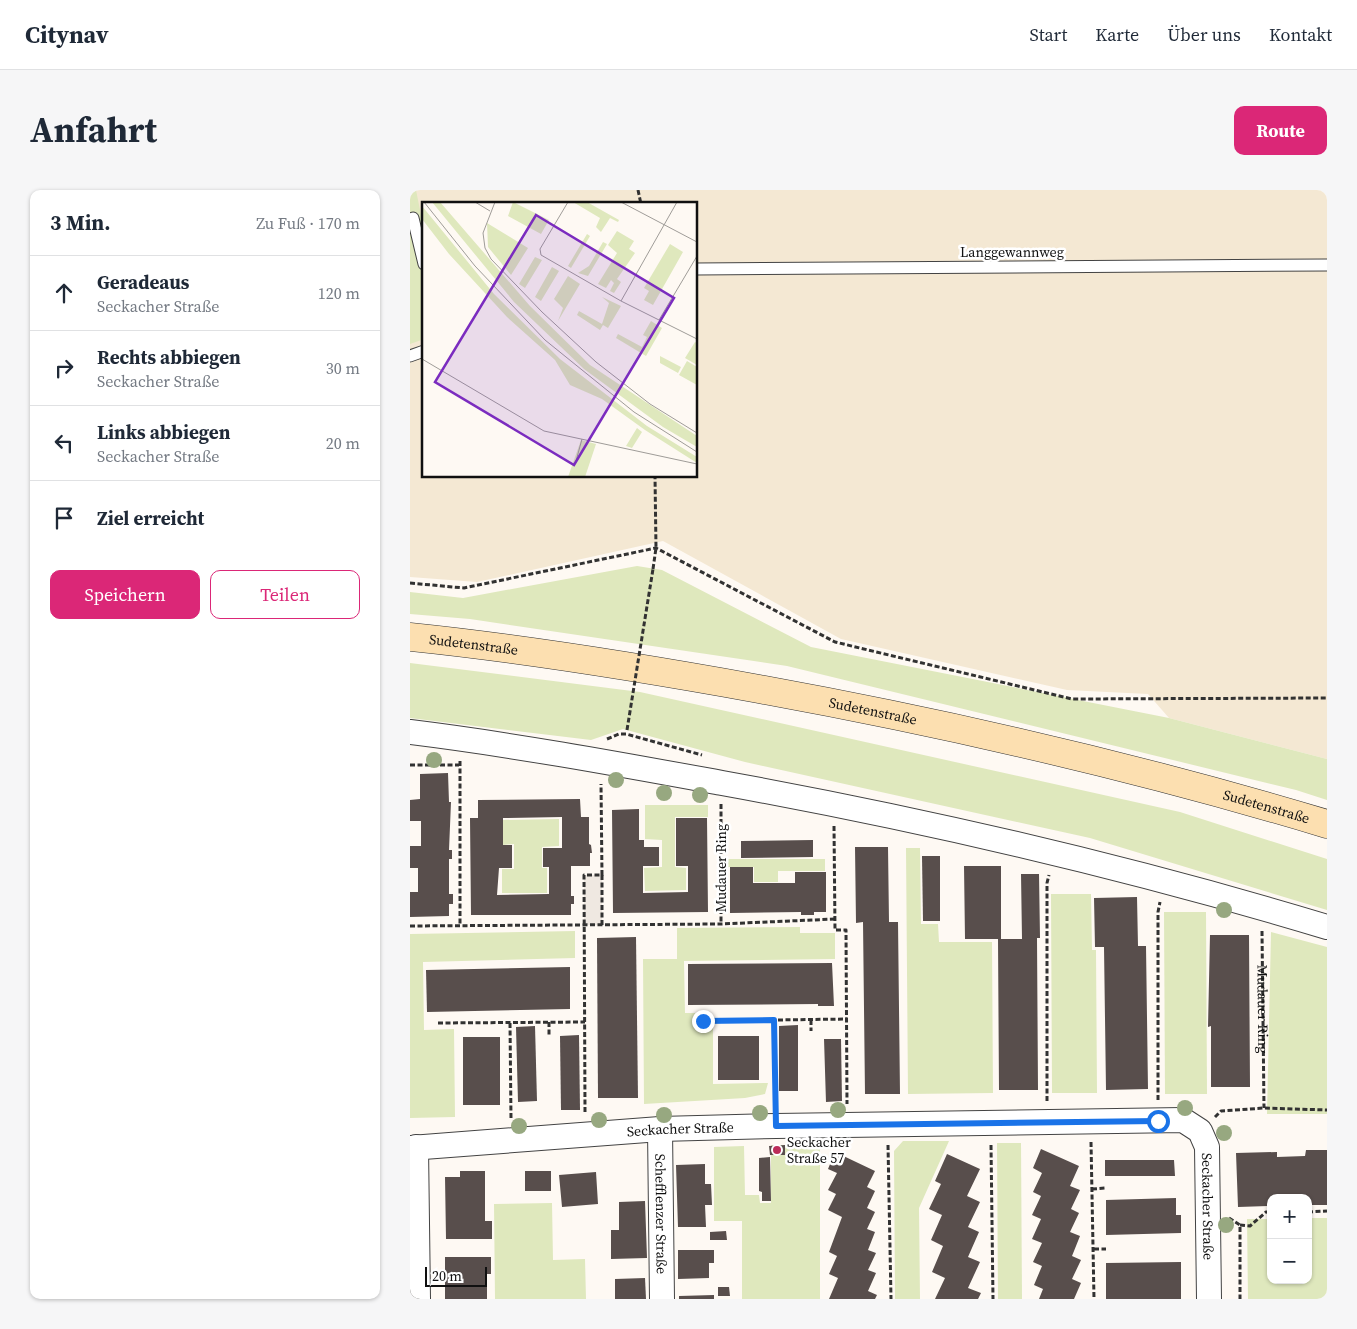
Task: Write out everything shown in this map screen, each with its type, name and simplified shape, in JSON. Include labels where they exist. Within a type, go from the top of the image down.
[{"type":"main road","name":"Sudetenstraße","points":[[410,637],[660,671],[914,718],[1179,782],[1327,824]]},
{"type":"street","points":[[410,732],[601,760],[834,803],[957,829],[1055,852],[1262,908],[1327,928]]},
{"type":"street","name":"Seckacher Straße","points":[[413,1148],[660,1129],[1183,1120],[1200,1131],[1207,1148],[1209,1299]]},
{"type":"street","name":"Schefflenzer Straße","points":[[660,1129],[662,1299]]},
{"type":"street","points":[[413,1148],[418,1299]]},
{"type":"lane","points":[[413,218],[422,256]]},
{"type":"lane","name":"Langgewannweg","points":[[698,269],[1327,265]]},
{"type":"lane","points":[[410,356],[422,352]]},
{"type":"path","points":[[619,734],[626,734],[627,730],[656,548],[655,478]]},
{"type":"path","points":[[410,583],[464,588],[656,548],[835,642],[1072,699],[1327,698]]},
{"type":"path","points":[[459,738],[460,926]]},
{"type":"path","points":[[601,760],[602,925]]},
{"type":"path","points":[[410,765],[460,765]]},
{"type":"path","name":"Mudauer Ring","points":[[410,926],[721,924],[721,783]]},
{"type":"path","points":[[834,803],[835,930],[846,930],[848,1125]]},
{"type":"path","points":[[1047,1122],[1048,883],[1055,852]]},
{"type":"path","points":[[585,1134],[584,875],[602,874]]},
{"type":"path","points":[[1158,1121],[1158,912],[1165,882]]},
{"type":"path","name":"Mudauer Ring","points":[[1262,908],[1264,1108]]},
{"type":"path","points":[[721,924],[835,919]]},
{"type":"path","points":[[774,1020],[776,1126]]},
{"type":"path","points":[[811,1020],[811,1030]]},
{"type":"path","points":[[703,1021],[847,1020]]},
{"type":"path","points":[[549,1022],[549,1035]]},
{"type":"path","points":[[438,1023],[585,1022]]},
{"type":"path","points":[[510,1023],[512,1140]]},
{"type":"path","points":[[1200,1131],[1222,1111],[1264,1108],[1327,1110]]},
{"type":"path","points":[[1091,1121],[1094,1299]]},
{"type":"path","points":[[991,1123],[993,1299]]},
{"type":"path","points":[[888,1124],[890,1299]]},
{"type":"path","points":[[1092,1188],[1106,1188]]},
{"type":"path","points":[[1208,1214],[1224,1214],[1240,1226],[1250,1226],[1267,1212]]},
{"type":"path","points":[[1312,1212],[1327,1212]]},
{"type":"path","points":[[1240,1226],[1240,1299]]},
{"type":"path","points":[[1094,1250],[1106,1249]]},
{"type":"shaded area","points":[[410,190],[1327,190],[1327,759],[1169,718],[1148,694],[1067,690],[841,639],[663,541],[477,582],[410,577]]},
{"type":"shaded area","points":[[584,875],[602,875],[602,925],[584,925]]},
{"type":"green space","points":[[410,190],[416,190],[422,220],[422,340],[410,344]]},
{"type":"green space","points":[[637,566],[662,570],[811,647],[1169,718],[1327,759],[1327,800],[1296,790],[787,666],[470,619],[410,614],[410,592],[463,598]]},
{"type":"green space","points":[[410,663],[640,692],[1180,812],[1327,859],[1327,910],[1090,838],[745,762],[623,729],[591,740],[410,718]]},
{"type":"green space","points":[[645,805],[708,805],[708,817],[675,817],[675,867],[686,868],[686,890],[645,891],[644,868],[662,867],[662,840],[645,839]]},
{"type":"green space","points":[[559,819],[559,846],[542,847],[542,868],[547,868],[547,893],[502,893],[502,869],[514,869],[514,844],[503,845],[502,820]]},
{"type":"green space","points":[[906,848],[920,848],[921,924],[938,924],[939,942],[992,942],[993,1093],[908,1094]]},
{"type":"green space","points":[[727,859],[825,859],[825,871],[778,871],[778,882],[754,882],[754,867],[727,867]]},
{"type":"green space","points":[[1051,894],[1091,894],[1092,950],[1096,950],[1097,1093],[1052,1093]]},
{"type":"green space","points":[[1164,912],[1206,912],[1207,1094],[1165,1094]]},
{"type":"green space","points":[[800,927],[800,933],[835,933],[835,959],[684,961],[685,1013],[700,1013],[701,1028],[713,1028],[713,1084],[768,1083],[765,1094],[745,1098],[644,1104],[643,959],[677,959],[677,928]]},
{"type":"green space","points":[[575,931],[575,958],[423,962],[424,1030],[454,1029],[455,1117],[410,1118],[410,934]]},
{"type":"green space","points":[[1271,932],[1327,947],[1327,1114],[1267,1114]]},
{"type":"green space","points":[[903,1141],[949,1141],[919,1208],[920,1299],[895,1299],[894,1151]]},
{"type":"green space","points":[[997,1143],[1021,1143],[1022,1299],[998,1299]]},
{"type":"green space","points":[[771,1145],[820,1145],[820,1299],[742,1299],[742,1221],[714,1221],[714,1147],[744,1146],[745,1195],[759,1195],[760,1203],[771,1203]]},
{"type":"green space","points":[[552,1203],[553,1260],[585,1259],[586,1299],[495,1299],[494,1204]]},
{"type":"green space","points":[[1312,1218],[1327,1218],[1327,1299],[1248,1299],[1247,1219],[1267,1219],[1267,1284],[1312,1284]]},
{"type":"building","points":[[448,773],[449,802],[451,802],[449,850],[452,850],[452,859],[449,859],[449,894],[453,894],[453,904],[449,904],[449,916],[410,917],[410,892],[418,892],[418,868],[410,868],[410,846],[421,846],[421,821],[410,821],[410,800],[420,799],[420,774]]},
{"type":"building","points":[[580,799],[581,817],[589,817],[589,844],[591,845],[592,853],[590,853],[590,866],[571,866],[571,896],[574,896],[574,904],[571,904],[571,915],[471,915],[470,818],[478,818],[478,800]],"holes":[[[562,817],[562,848],[543,848],[543,867],[549,867],[549,894],[497,895],[499,868],[512,868],[512,845],[503,845],[503,818]]]},
{"type":"building","points":[[639,809],[639,840],[644,840],[644,847],[659,847],[659,866],[643,866],[643,893],[688,892],[688,866],[676,866],[676,818],[707,818],[708,912],[613,913],[612,810]]},
{"type":"building","points":[[813,840],[813,857],[741,858],[741,841]]},
{"type":"building","points":[[855,847],[888,847],[889,922],[898,922],[900,1094],[865,1094],[863,922],[856,923]]},
{"type":"building","points":[[922,856],[940,856],[940,921],[923,921]]},
{"type":"building","points":[[964,866],[1001,866],[1001,939],[1022,939],[1021,874],[1039,874],[1040,938],[1037,938],[1038,1090],[999,1090],[998,939],[965,939]]},
{"type":"building","points":[[730,867],[753,867],[753,883],[795,883],[795,872],[826,872],[826,912],[814,912],[814,915],[801,915],[801,912],[730,913]]},
{"type":"building","points":[[1137,897],[1138,946],[1146,946],[1148,1089],[1106,1090],[1104,947],[1095,947],[1094,898]]},
{"type":"building","points":[[1210,935],[1249,935],[1250,1087],[1211,1087],[1211,1026],[1208,1027]]},
{"type":"building","points":[[636,937],[638,1098],[598,1098],[597,938]]},
{"type":"building","points":[[832,963],[834,1006],[818,1006],[818,1004],[688,1005],[688,964]]},
{"type":"building","points":[[570,967],[570,1009],[427,1012],[426,970]]},
{"type":"building","points":[[798,1025],[798,1091],[779,1091],[779,1026]]},
{"type":"building","points":[[535,1026],[537,1101],[518,1102],[516,1027]]},
{"type":"building","points":[[579,1035],[580,1110],[561,1110],[560,1036]]},
{"type":"building","points":[[718,1036],[759,1036],[759,1080],[718,1080]]},
{"type":"building","points":[[463,1037],[500,1037],[500,1105],[463,1105]]},
{"type":"building","points":[[824,1039],[841,1039],[842,1101],[826,1102]]},
{"type":"building","name":"Seckacher Straße 57","points":[[785,1145],[785,1155],[770,1155],[769,1146]]},
{"type":"building","points":[[1041,1149],[1079,1166],[1070,1186],[1080,1190],[1071,1209],[1079,1213],[1070,1232],[1080,1236],[1072,1256],[1081,1260],[1072,1279],[1081,1283],[1074,1299],[1039,1299],[1043,1289],[1034,1285],[1042,1266],[1033,1262],[1042,1243],[1032,1239],[1041,1219],[1032,1215],[1041,1196],[1033,1192],[1042,1173],[1033,1168]]},
{"type":"building","points":[[1306,1150],[1327,1150],[1327,1205],[1312,1205],[1312,1194],[1267,1194],[1267,1206],[1238,1207],[1236,1153],[1277,1152],[1277,1157],[1305,1156]]},
{"type":"building","points":[[835,1152],[875,1171],[867,1187],[875,1191],[867,1208],[875,1212],[867,1229],[875,1232],[868,1250],[876,1253],[868,1270],[876,1273],[868,1291],[877,1295],[875,1299],[829,1299],[838,1278],[829,1274],[837,1256],[829,1252],[842,1217],[828,1210],[836,1194],[828,1190],[837,1173],[828,1169]]},
{"type":"building","points":[[947,1154],[980,1169],[967,1196],[980,1202],[968,1227],[979,1232],[968,1257],[980,1262],[968,1288],[981,1293],[978,1299],[935,1299],[945,1278],[932,1272],[943,1246],[931,1240],[942,1215],[929,1209],[941,1184],[935,1181]]},
{"type":"building","points":[[770,1157],[771,1201],[762,1201],[762,1192],[759,1191],[759,1158]]},
{"type":"building","points":[[1105,1160],[1174,1160],[1175,1176],[1105,1176]]},
{"type":"building","points":[[705,1164],[705,1184],[711,1184],[712,1205],[705,1205],[706,1227],[678,1227],[676,1165]]},
{"type":"building","points":[[460,1171],[485,1171],[485,1221],[492,1221],[492,1239],[446,1239],[445,1177],[460,1177]]},
{"type":"building","points":[[525,1171],[551,1171],[551,1191],[525,1191]]},
{"type":"building","points":[[596,1172],[598,1204],[562,1207],[559,1175]]},
{"type":"building","points":[[1176,1198],[1176,1215],[1181,1215],[1181,1233],[1106,1235],[1106,1200]]},
{"type":"building","points":[[645,1201],[647,1258],[611,1259],[611,1230],[619,1230],[619,1202]]},
{"type":"building","points":[[726,1231],[727,1240],[710,1240],[710,1232]]},
{"type":"building","points":[[678,1250],[714,1250],[714,1263],[709,1263],[709,1278],[678,1279]]},
{"type":"building","points":[[445,1257],[491,1257],[491,1274],[487,1274],[487,1299],[445,1299]]},
{"type":"building","points":[[1181,1262],[1181,1299],[1106,1299],[1106,1263]]},
{"type":"building","points":[[645,1278],[646,1299],[615,1299],[615,1279]]},
{"type":"building","points":[[718,1287],[729,1287],[730,1296],[718,1296]]},
{"type":"building","points":[[714,1295],[714,1299],[679,1299],[679,1296]]},
{"type":"place","name":"Seckacher Straße 57","points":[[777,1150]]},
{"type":"route","points":[[703,1021],[774,1020],[776,1126],[1158,1121]]}]
